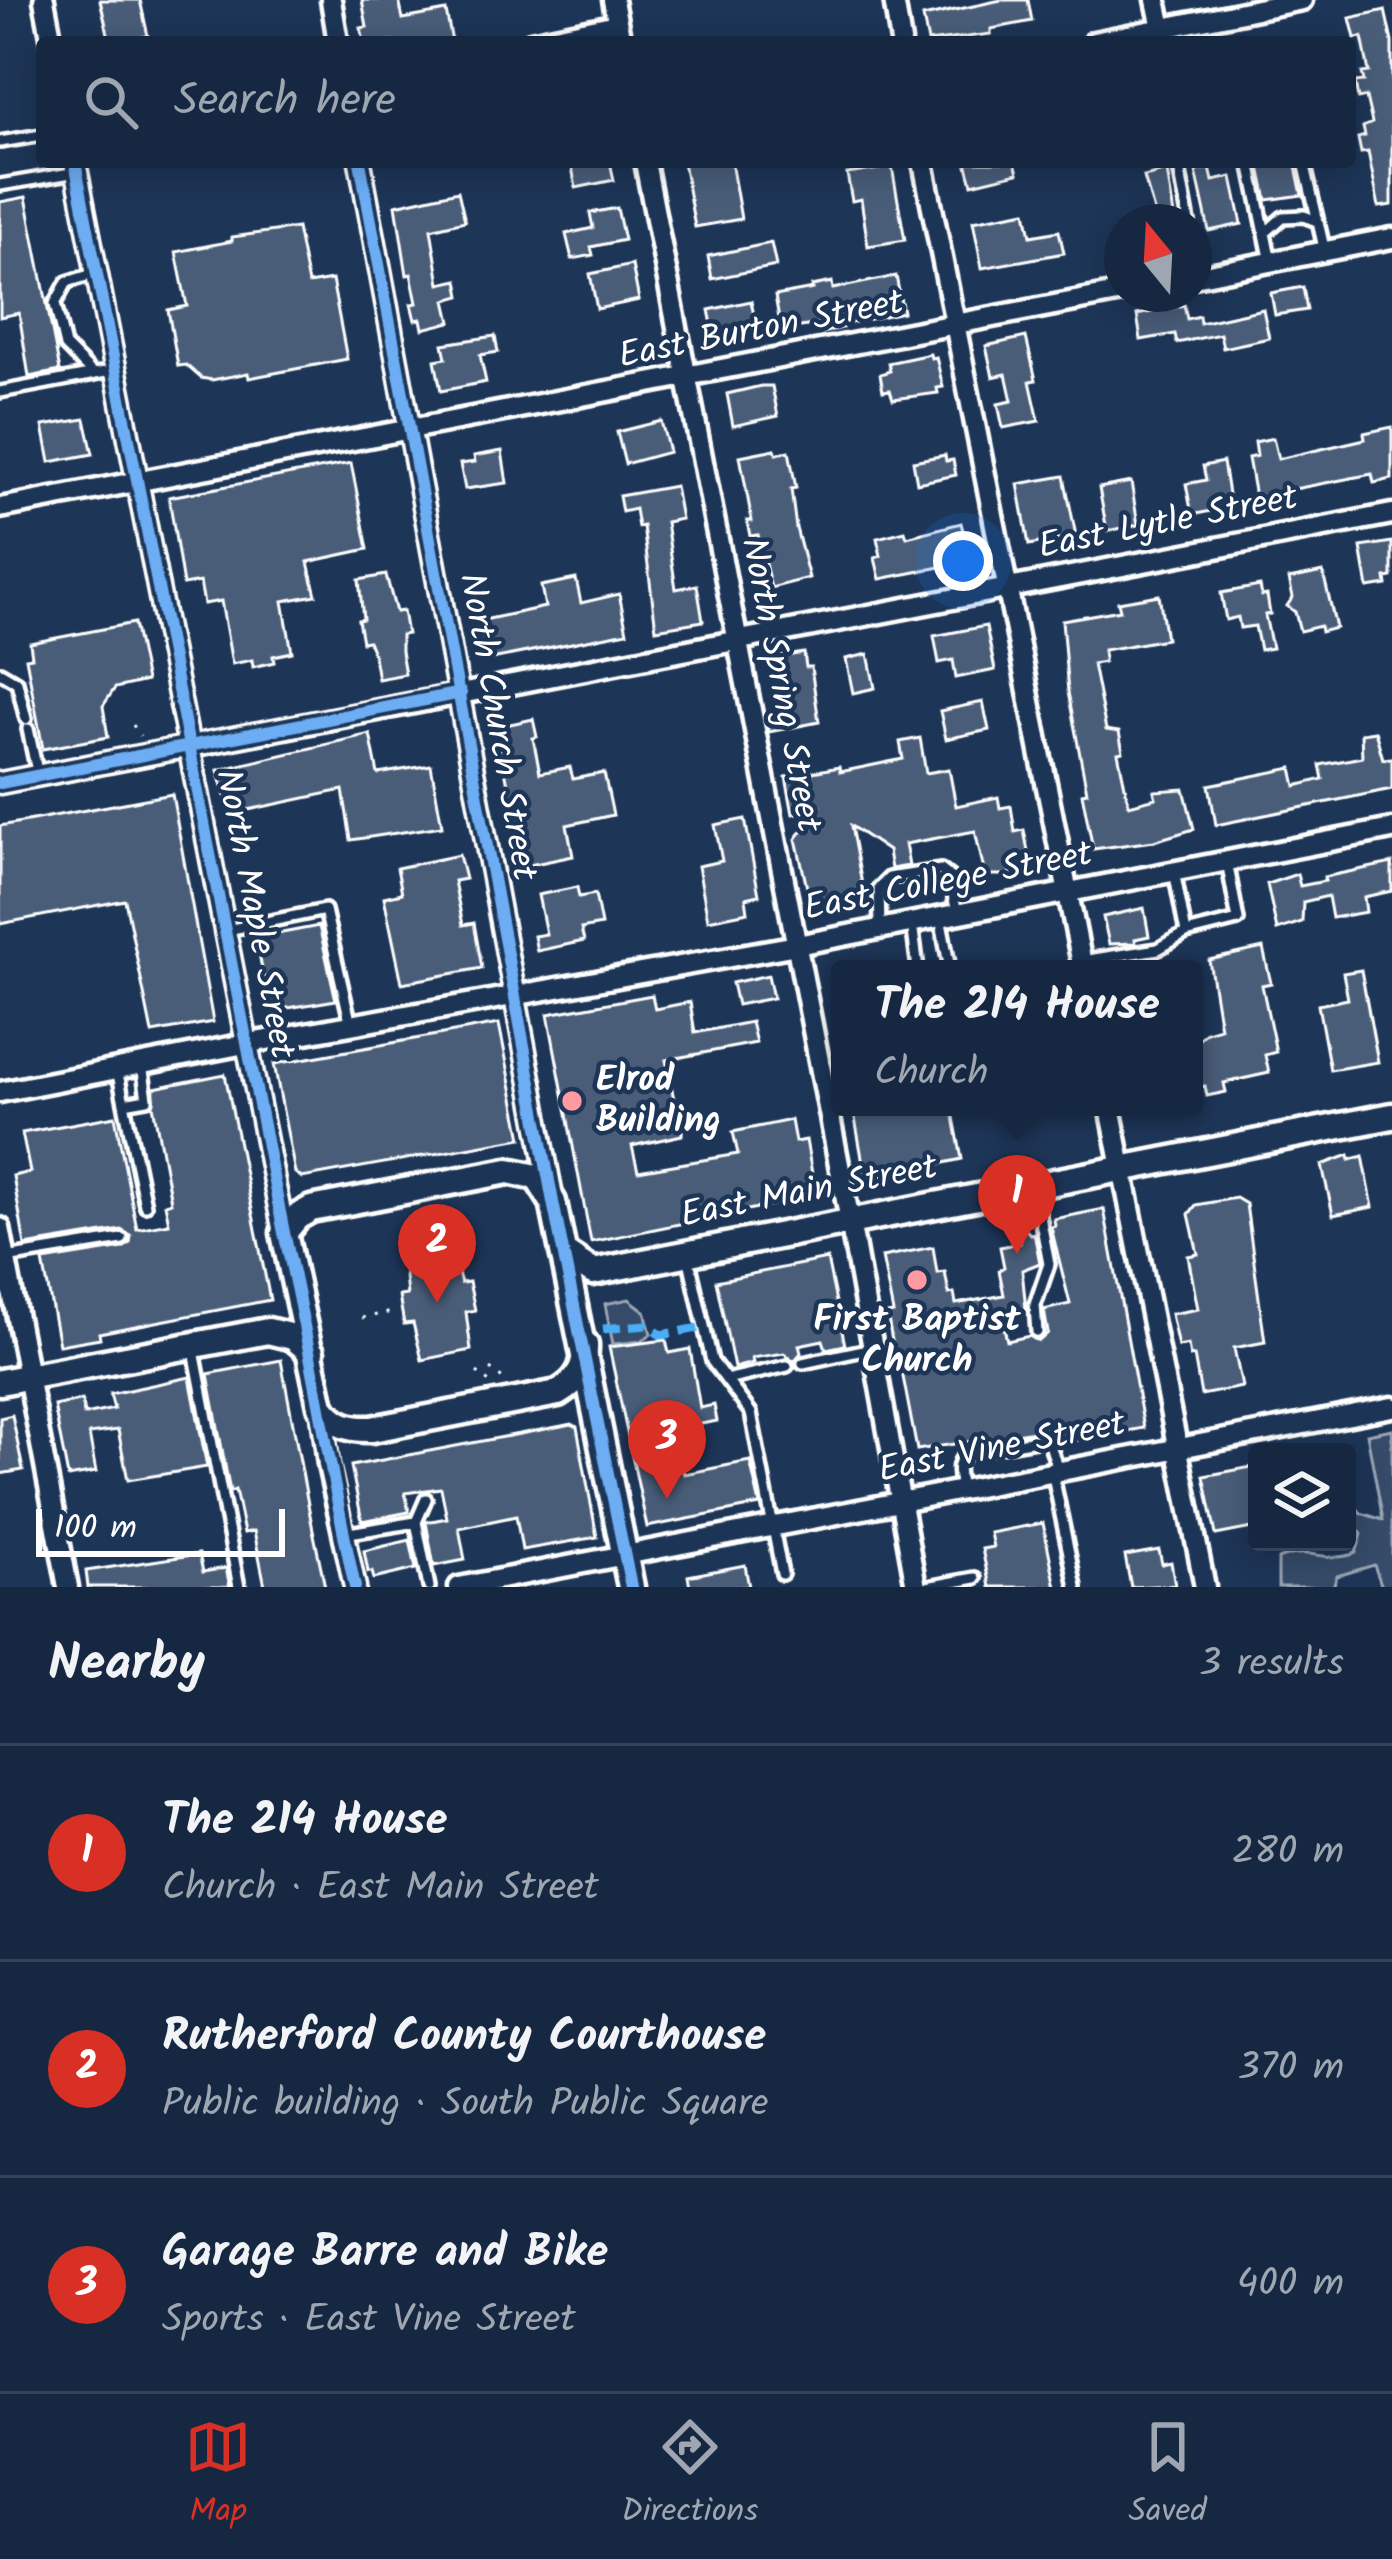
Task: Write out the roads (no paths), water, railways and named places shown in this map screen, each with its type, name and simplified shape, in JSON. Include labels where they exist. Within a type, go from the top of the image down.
[{"type":"street","points":[[44,0],[51,36]]},
{"type":"street","points":[[331,0],[337,36]]},
{"type":"street","points":[[613,0],[619,33]]},
{"type":"street","points":[[894,0],[900,36]]},
{"type":"street","points":[[1156,0],[1162,28]]},
{"type":"street","points":[[1123,36],[1299,0]]},
{"type":"street","name":"North Maple Street","points":[[76,168],[311,1352]]},
{"type":"street","name":"North Church Street","points":[[361,168],[575,1302]]},
{"type":"street","name":"North Spring Street","points":[[646,168],[916,1587]]},
{"type":"street","points":[[923,168],[1082,960]]},
{"type":"street","points":[[1212,274],[1392,238]]},
{"type":"street","name":"East Burton Street","points":[[0,508],[1104,296]]},
{"type":"street","name":"East Lytle Street","points":[[0,783],[1392,514]]},
{"type":"street","name":"East College Street","points":[[0,1092],[1392,829]]},
{"type":"street","name":"East Main Street","points":[[593,1272],[1392,1115]]},
{"type":"street","points":[[1113,1116],[1205,1587]]},
{"type":"street","points":[[284,1233],[311,1209],[508,1171],[537,1178],[553,1202]]},
{"type":"street","points":[[0,1228],[68,1587]]},
{"type":"street","points":[[563,1252],[593,1272],[575,1302],[631,1587]]},
{"type":"street","points":[[268,1330],[299,1294]]},
{"type":"street","points":[[0,1382],[268,1330],[293,1337],[311,1352],[355,1587]]},
{"type":"street","points":[[321,1406],[344,1427],[372,1429],[558,1393],[577,1379],[585,1360],[584,1344]]},
{"type":"street","name":"East Vine Street","points":[[460,1587],[1392,1407]]},
{"type":"lane","points":[[0,142],[36,136]]},
{"type":"lane","points":[[0,185],[72,168]]},
{"type":"lane","points":[[1179,168],[1186,204]]},
{"type":"lane","points":[[1251,168],[1271,262]]},
{"type":"lane","points":[[1305,168],[1325,252]]},
{"type":"lane","points":[[1265,233],[1282,217],[1318,221]]},
{"type":"lane","points":[[93,374],[65,346],[55,304],[67,282],[97,273]]},
{"type":"lane","points":[[0,392],[116,370]]},
{"type":"lane","points":[[0,672],[17,682],[38,776]]},
{"type":"lane","points":[[1108,960],[1158,950],[1186,934],[1238,920],[1227,861]]},
{"type":"lane","points":[[880,929],[879,888],[889,878],[941,870],[950,878],[950,960]]},
{"type":"lane","points":[[1174,872],[1186,934]]},
{"type":"lane","points":[[226,929],[326,910],[351,1024]]},
{"type":"lane","points":[[913,923],[917,960]]},
{"type":"lane","points":[[124,1103],[147,1099],[142,1064]]},
{"type":"lane","points":[[117,1069],[145,1205]]},
{"type":"lane","points":[[1034,1184],[1049,1264],[1036,1305],[1037,1332]]},
{"type":"lane","points":[[6,1258],[122,1239]]},
{"type":"lane","points":[[688,1253],[712,1361],[751,1413],[782,1574]]},
{"type":"lane","points":[[193,1344],[239,1587]]},
{"type":"lane","points":[[803,1363],[873,1348]]},
{"type":"lane","points":[[726,1380],[787,1366]]},
{"type":"lane","points":[[961,1489],[957,1466],[962,1456],[1048,1438],[1076,1587]]},
{"type":"lane","points":[[426,1499],[416,1522],[430,1587]]},
{"type":"lane","points":[[344,1534],[416,1522]]},
{"type":"lane","points":[[927,1587],[975,1578]]},
{"type":"place","name":"Elrod Building","points":[[572,1101]]},
{"type":"place","name":"The 214 House","points":[[1017,1254]]},
{"type":"place","name":"First Baptist Church","points":[[917,1280]]},
{"type":"place","name":"Rutherford County Courthouse","points":[[437,1303]]},
{"type":"place","name":"Garage Barre and Bike","points":[[667,1499]]}]
